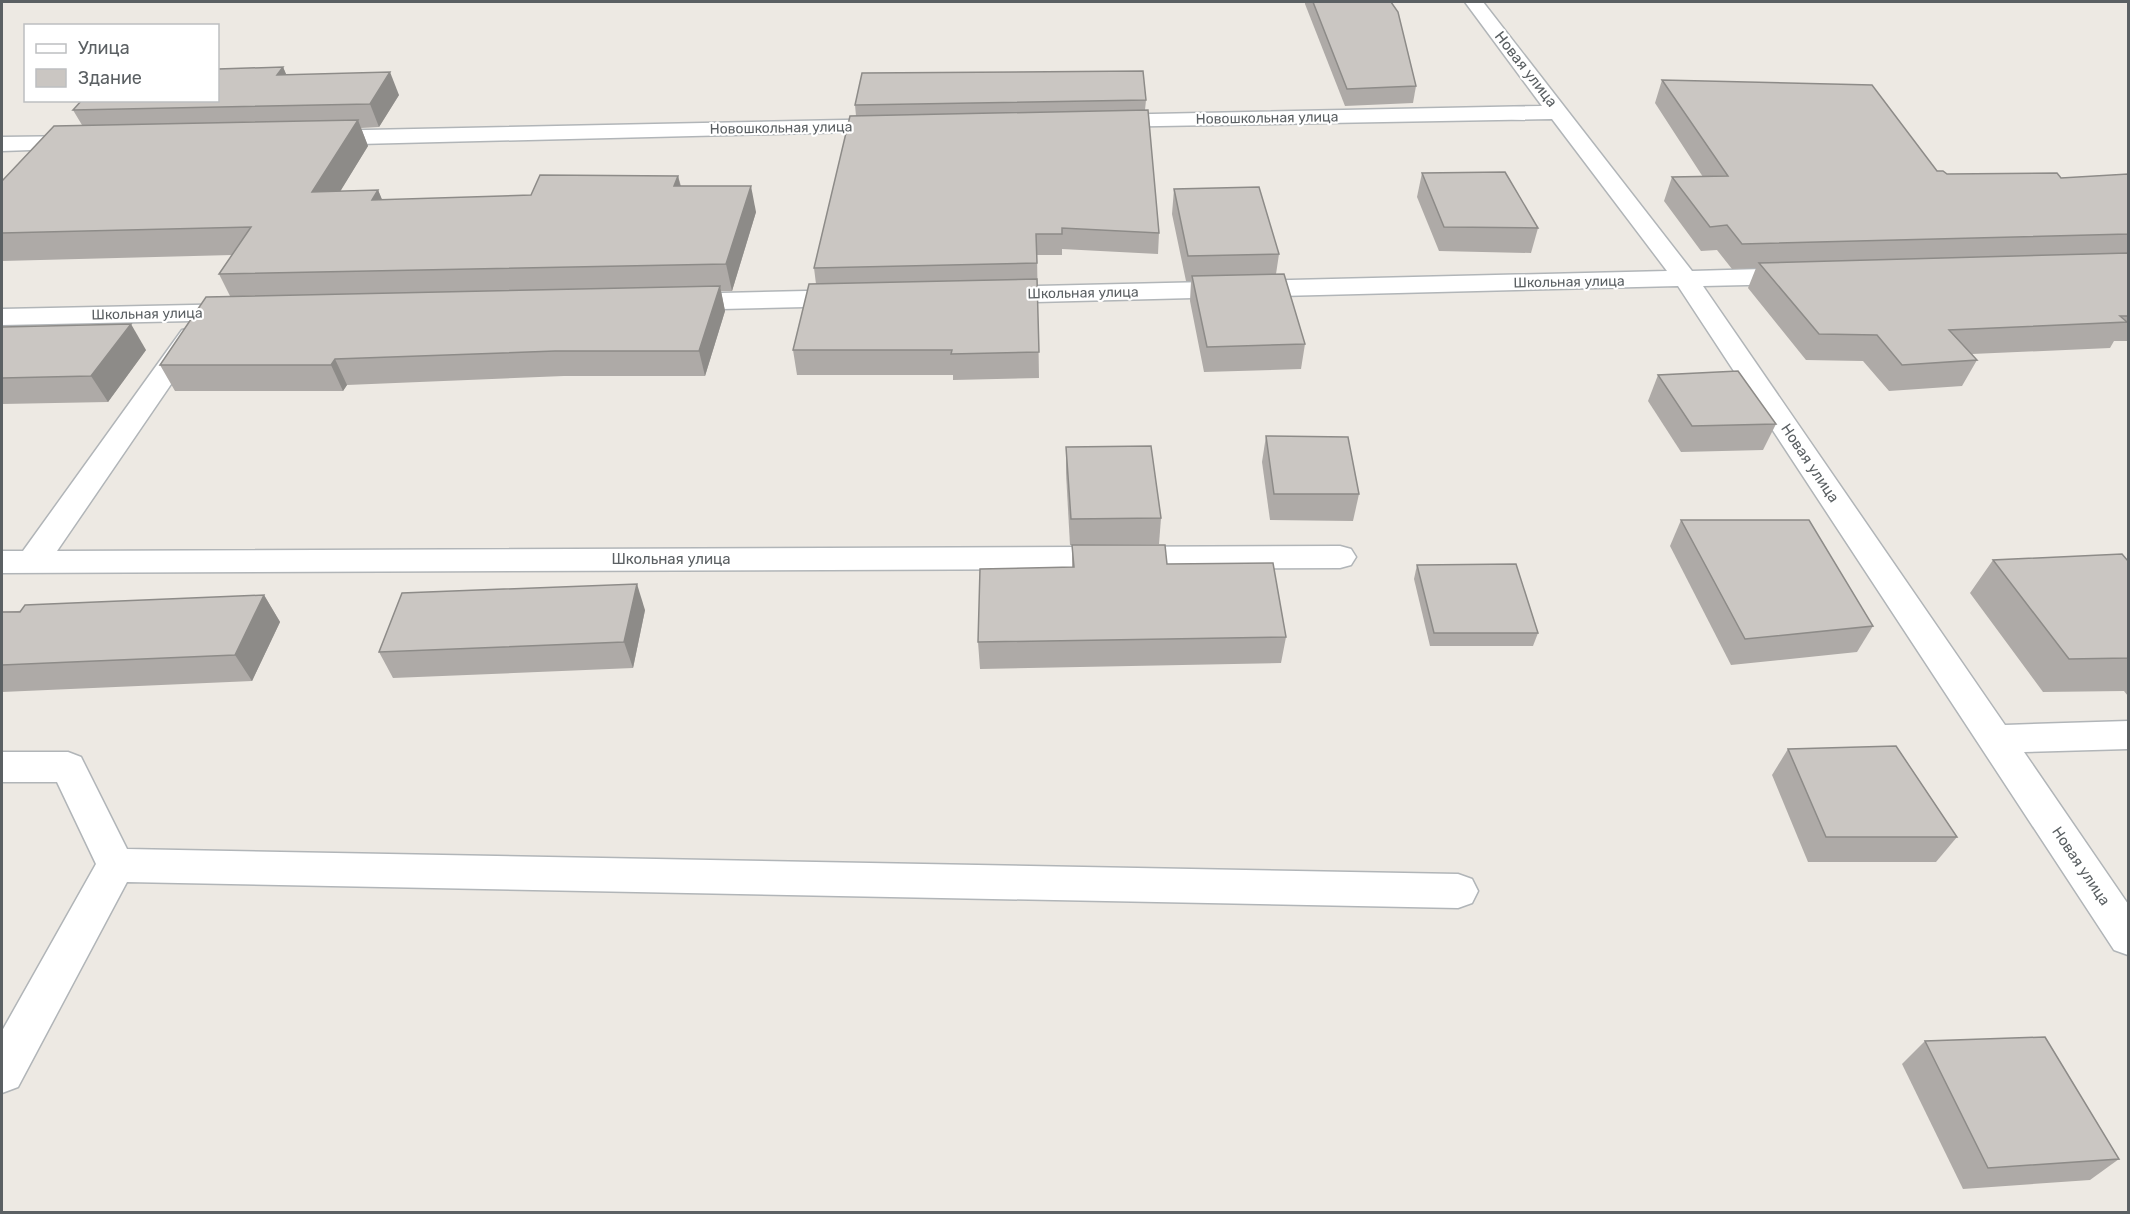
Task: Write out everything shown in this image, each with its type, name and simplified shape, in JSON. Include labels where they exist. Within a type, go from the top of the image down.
[{"type":"street","name":"Новая улица","points":[[1474,2],[1686,279],[2128,937]]},
{"type":"street","name":"Новошкольная улица","points":[[1087,122],[1560,112]]},
{"type":"street","name":"Новошкольная улица","points":[[300,138],[909,126]]},
{"type":"street","points":[[2,144],[97,142]]},
{"type":"street","name":"Школьная улица","points":[[971,296],[1818,276]]},
{"type":"street","points":[[661,303],[875,298]]},
{"type":"street","name":"Школьная улица","points":[[2,317],[267,311]]},
{"type":"street","points":[[17,562],[208,313]]},
{"type":"street","name":"Школьная улица","points":[[17,562],[1340,557]]},
{"type":"street","points":[[1997,739],[2128,735]]},
{"type":"street","points":[[2,767],[68,767],[116,865]]},
{"type":"street","points":[[116,865],[1458,891]]},
{"type":"street","points":[[2,1072],[116,865]]},
{"type":"building","points":[[1313,2],[1391,2],[1398,12],[1416,86],[1347,89]]},
{"type":"building","points":[[283,67],[277,75],[390,72],[370,104],[73,110],[80,102],[219,102],[219,69]]},
{"type":"building","points":[[1143,71],[1146,100],[855,105],[862,73]]},
{"type":"building","points":[[1662,80],[1872,85],[1937,171],[1947,174],[2057,173],[2061,178],[2128,174],[2128,234],[1742,244],[1727,225],[1710,227],[1672,177],[1728,176]]},
{"type":"building","points":[[1148,110],[1159,233],[1062,228],[1062,234],[1036,234],[1037,263],[814,268],[850,116]]},
{"type":"building","points":[[358,120],[312,192],[378,190],[372,200],[531,195],[540,175],[678,176],[674,186],[751,186],[726,264],[219,274],[251,227],[2,233],[2,181],[54,126]]},
{"type":"building","points":[[1505,172],[1538,228],[1444,227],[1422,173]]},
{"type":"building","points":[[1259,187],[1279,254],[1188,256],[1174,189]]},
{"type":"building","points":[[2128,253],[2128,316],[2120,316],[2127,322],[1949,330],[1977,360],[1902,365],[1877,335],[1819,334],[1759,263]]},
{"type":"building","points":[[1284,274],[1305,344],[1207,347],[1192,276]]},
{"type":"building","points":[[1037,279],[1039,352],[951,354],[952,350],[793,350],[809,284]]},
{"type":"building","points":[[720,286],[699,351],[555,351],[335,359],[331,365],[160,365],[206,297]]},
{"type":"building","points":[[131,324],[91,376],[2,378],[2,327]]},
{"type":"building","points":[[1738,371],[1776,424],[1692,426],[1658,375]]},
{"type":"building","points":[[1266,436],[1348,437],[1359,494],[1274,494]]},
{"type":"building","points":[[1151,446],[1161,518],[1071,519],[1066,447]]},
{"type":"building","points":[[1681,520],[1809,520],[1873,626],[1745,639]]},
{"type":"building","points":[[1072,545],[1165,545],[1167,564],[1273,563],[1286,637],[978,642],[980,569],[1074,567]]},
{"type":"building","points":[[2122,554],[2128,561],[2128,658],[2069,659],[1993,560]]},
{"type":"building","points":[[1516,564],[1538,633],[1434,633],[1417,565]]},
{"type":"building","points":[[637,584],[624,642],[379,652],[402,593]]},
{"type":"building","points":[[264,595],[235,655],[2,665],[2,612],[20,612],[25,605]]},
{"type":"building","points":[[1896,746],[1957,837],[1826,837],[1788,749]]},
{"type":"building","points":[[2045,1037],[2119,1159],[1988,1168],[1925,1041]]}]
